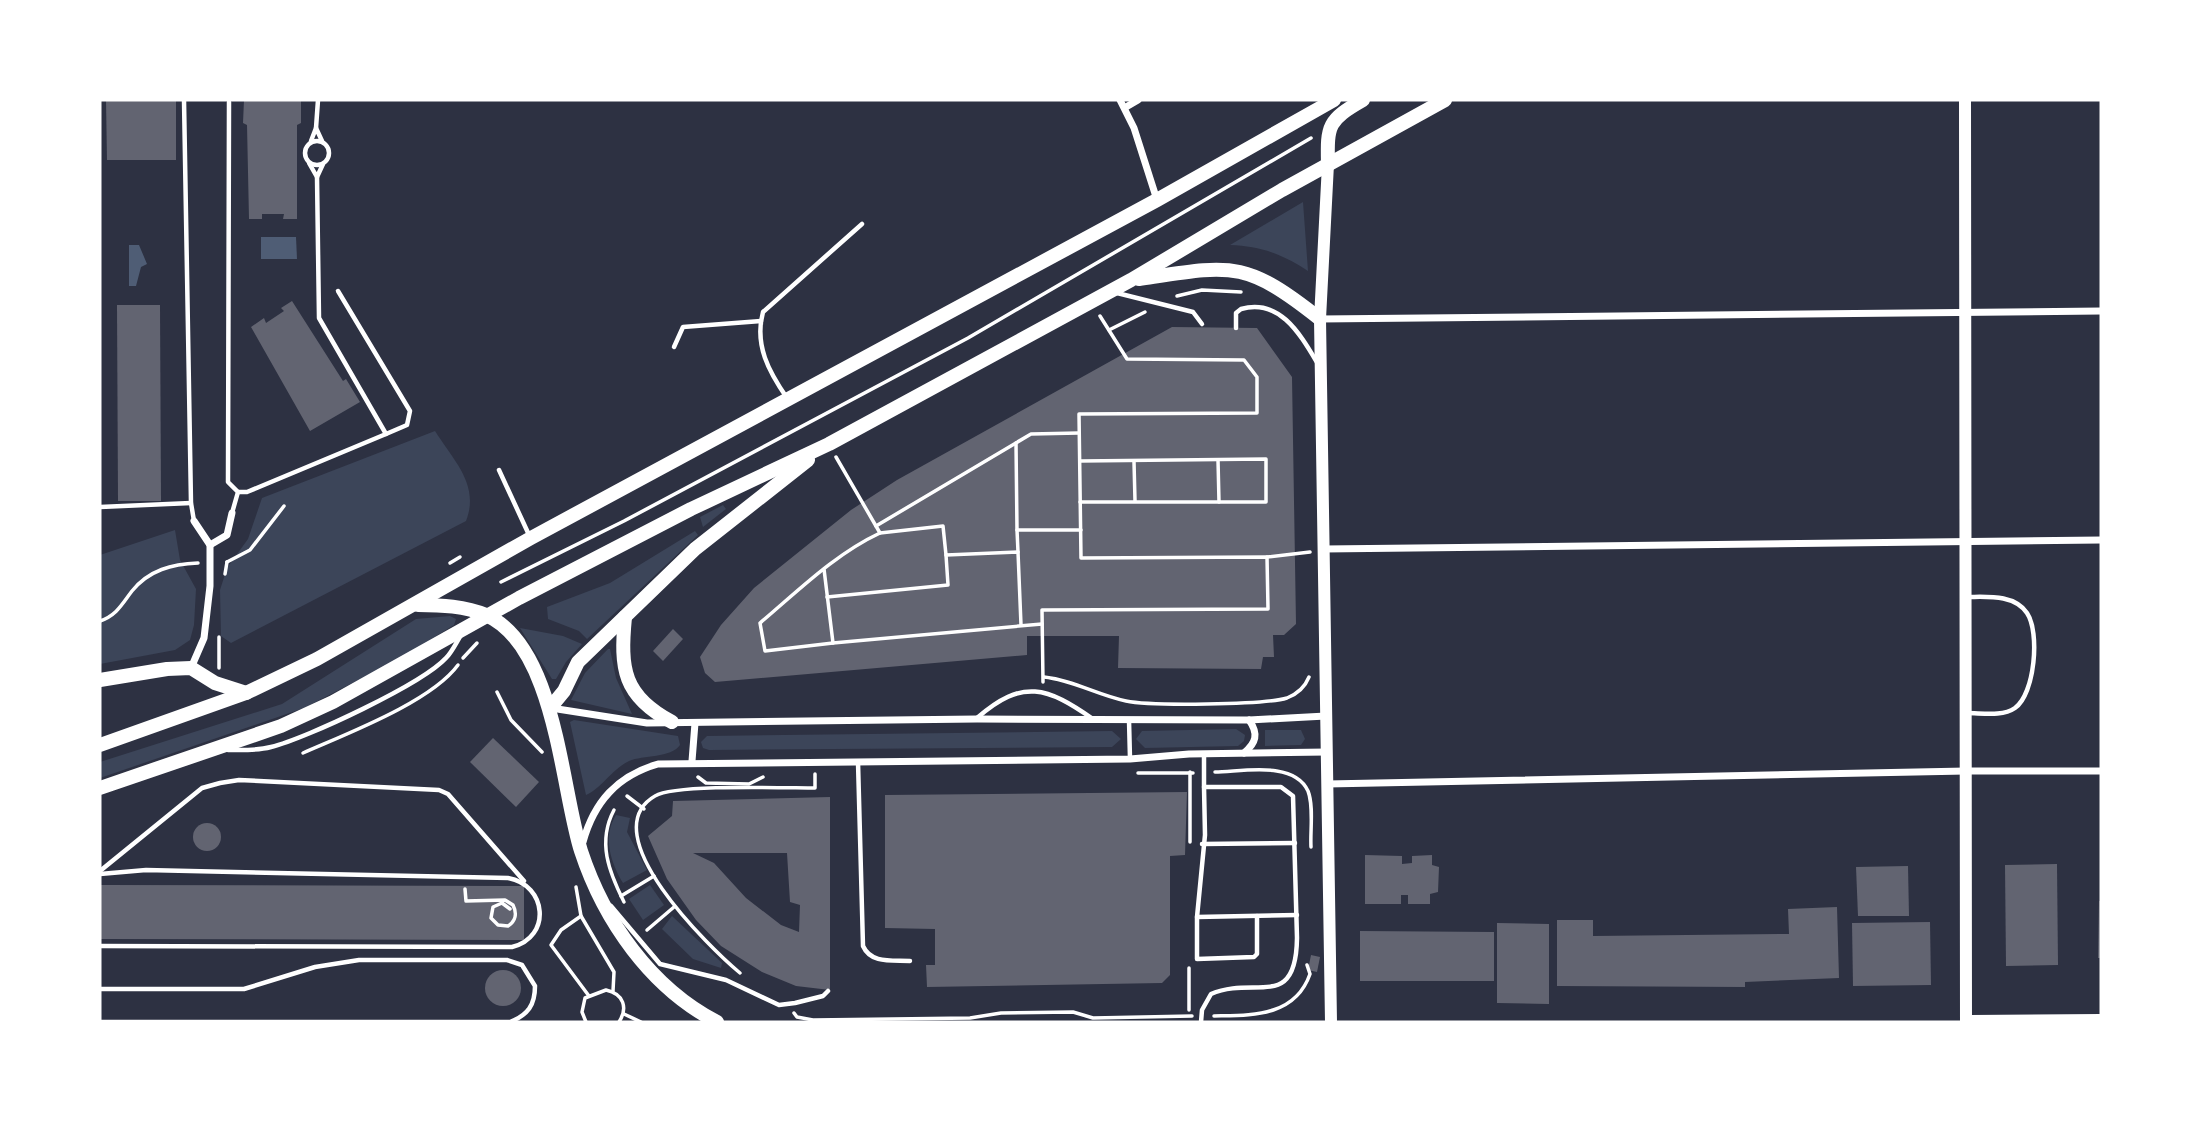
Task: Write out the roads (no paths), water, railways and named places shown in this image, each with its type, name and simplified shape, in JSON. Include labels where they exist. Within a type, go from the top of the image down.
[{"type":"main road","points":[[100,745],[246,693],[317,659],[531,538],[1157,200],[1334,100]]},
{"type":"main road","points":[[1328,164],[1329,127],[1335,116],[1363,100]]},
{"type":"main road","points":[[100,788],[281,726],[333,702],[488,616],[691,509],[829,443],[1131,280],[1328,164],[1445,100]]},
{"type":"main road","points":[[1131,280],[1219,268],[1243,271],[1271,282],[1320,319]]},
{"type":"main road","points":[[551,708],[564,691],[578,662],[695,549],[829,443]]},
{"type":"main road","points":[[416,605],[462,608],[488,616],[517,643],[551,708],[580,850],[598,893],[620,934],[648,968],[690,1005],[717,1022]]},
{"type":"main road","points":[[625,617],[623,662],[627,679],[652,711],[672,722]]},
{"type":"main road","points":[[100,680],[167,668],[191,668],[215,683],[246,693]]},
{"type":"main road","points":[[1968,1022],[2101,1021]]},
{"type":"street","points":[[1120,100],[1126,107],[1157,200]]},
{"type":"street","points":[[1126,107],[1138,100]]},
{"type":"street","points":[[1965,100],[1968,1022]]},
{"type":"street","points":[[1328,164],[1320,319],[1331,1022]]},
{"type":"street","points":[[1320,319],[2101,310]]},
{"type":"street","points":[[210,545],[227,535],[232,513]]},
{"type":"street","points":[[191,668],[206,625],[210,545],[194,521]]},
{"type":"street","points":[[1324,549],[2101,540]]},
{"type":"street","points":[[551,708],[647,723],[977,719],[1249,720],[1326,716]]},
{"type":"street","points":[[1244,754],[1255,740],[1255,731],[1249,720]]},
{"type":"street","points":[[692,761],[695,723]]},
{"type":"street","points":[[580,850],[588,823],[601,799],[637,770],[657,764],[692,761],[1129,759],[1203,754],[1327,752]]},
{"type":"street","points":[[1328,784],[1966,771],[2101,772]]},
{"type":"lane","points":[[184,100],[191,503],[194,521]]},
{"type":"lane","points":[[317,177],[304,152],[316,128],[318,100]]},
{"type":"lane","points":[[229,102],[228,482],[238,492],[247,492],[407,425],[410,411],[338,291]]},
{"type":"lane","points":[[316,128],[329,152],[317,177],[319,318],[386,433]]},
{"type":"lane","points":[[311,142],[323,142]]},
{"type":"lane","points":[[309,163],[316,166],[324,163]]},
{"type":"lane","points":[[787,399],[769,372],[760,340],[763,312],[862,224]]},
{"type":"lane","points":[[1109,291],[1193,312],[1202,324]]},
{"type":"lane","points":[[1236,328],[1236,313],[1241,309],[1262,306],[1277,313],[1295,327],[1321,369]]},
{"type":"lane","points":[[674,347],[683,327],[761,321]]},
{"type":"lane","points":[[499,470],[531,538]]},
{"type":"lane","points":[[232,513],[238,492]]},
{"type":"lane","points":[[100,507],[191,503]]},
{"type":"lane","points":[[1966,713],[1998,714],[2014,709],[2024,699],[2033,672],[2031,623],[2027,612],[2003,597],[1967,597]]},
{"type":"lane","points":[[977,719],[995,702],[1014,694],[1043,691],[1059,695],[1095,720]]},
{"type":"lane","points":[[1129,720],[1129,759]]},
{"type":"lane","points":[[1203,754],[1198,959],[1254,957],[1257,916]]},
{"type":"lane","points":[[858,761],[863,946],[867,954],[875,959],[910,961]]},
{"type":"lane","points":[[100,873],[201,788],[220,783],[239,780],[427,787],[448,794],[532,890],[541,908],[540,921],[530,938],[512,947],[100,945]]},
{"type":"lane","points":[[1201,1019],[1206,999],[1218,990],[1277,987],[1287,980],[1296,960],[1297,915],[1295,804],[1288,792],[1272,787],[1204,787]]},
{"type":"lane","points":[[1202,844],[1296,843]]},
{"type":"lane","points":[[100,873],[146,870],[508,878],[521,882],[532,890]]},
{"type":"lane","points":[[598,893],[621,915],[660,964],[726,980],[772,1003],[790,1004],[823,996],[828,991]]},
{"type":"lane","points":[[1197,918],[1297,915]]},
{"type":"lane","points":[[100,989],[244,989],[315,967],[359,960],[507,960],[522,965],[536,986],[533,1005],[527,1013],[510,1022],[100,1022]]}]
